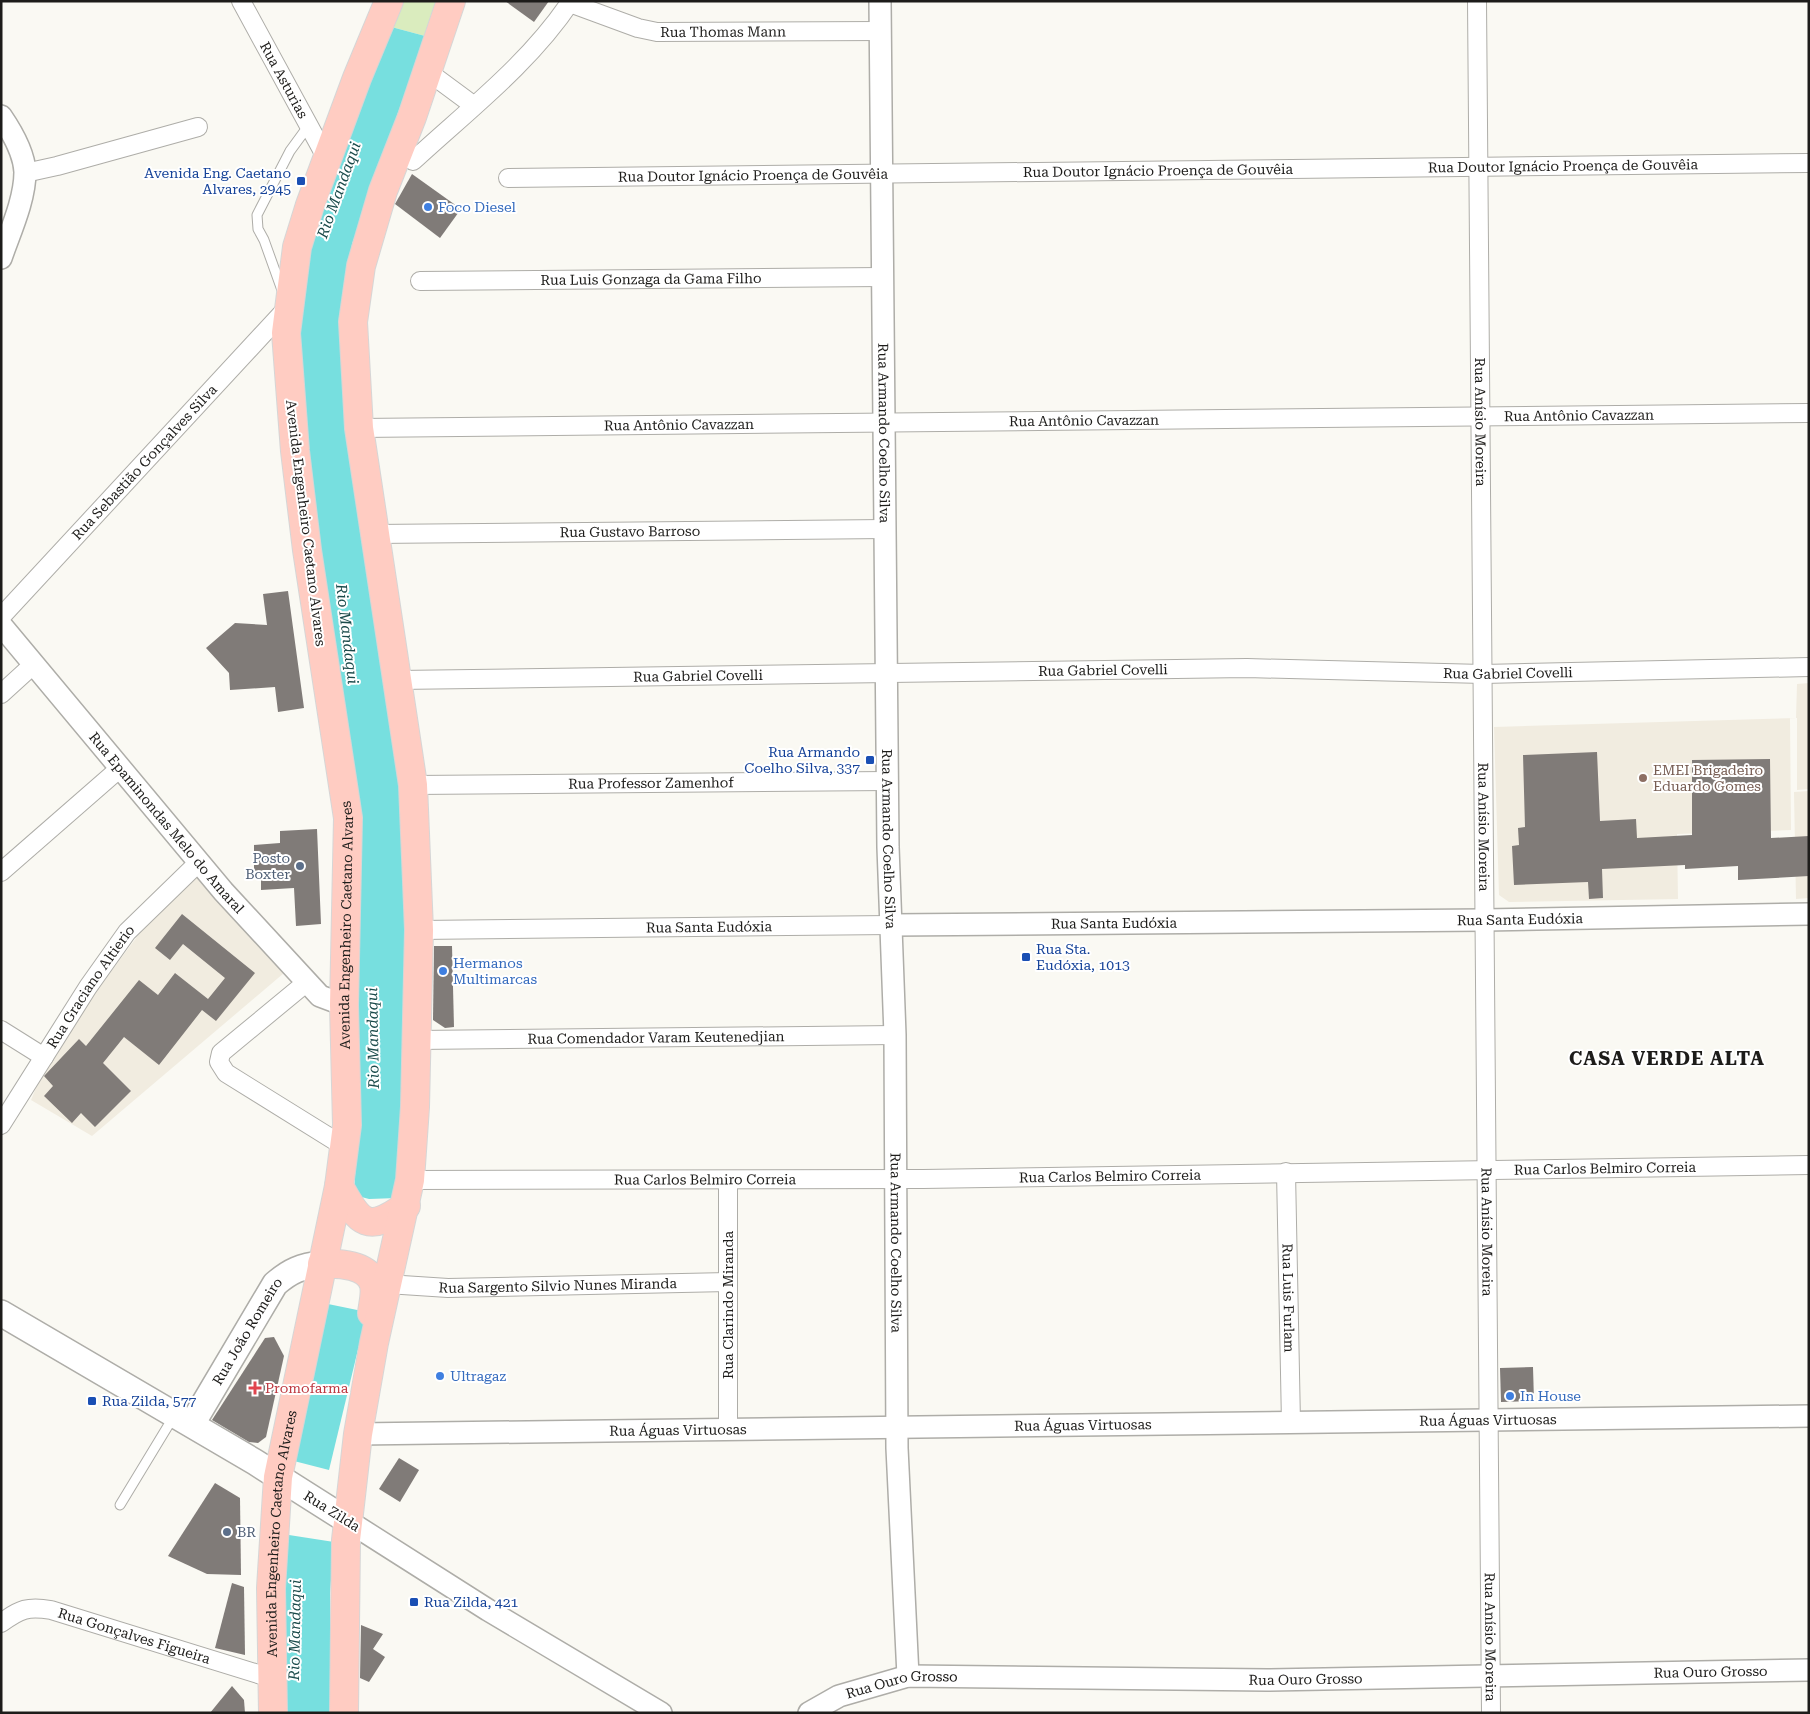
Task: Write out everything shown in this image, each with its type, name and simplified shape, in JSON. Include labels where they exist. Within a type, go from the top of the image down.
[{"type":"main road","name":"Avenida Engenheiro Caetano Alvares","points":[[273,1713],[271,1588],[278,1477],[339,1186],[345,1148],[347,1110],[344,1005],[348,818],[307,550],[295,451],[286,355],[288,306],[297,247],[327,159],[389,1]]},
{"type":"main road","points":[[344,1713],[348,1521],[358,1434],[374,1343],[408,1193],[417,1040],[419,930],[413,785],[359,428],[353,322],[361,266],[383,191],[412,118],[451,1]]},
{"type":"main road","points":[[339,1186],[353,1212],[370,1221],[386,1220],[408,1193]]},
{"type":"main road","points":[[322,1264],[349,1265],[361,1270],[373,1281],[375,1288],[370,1330],[374,1343]]},
{"type":"main road","name":"Rua João Romeiro","points":[[183,1420],[275,1284],[291,1270],[322,1264]]},
{"type":"main road","name":"Rua Zilda","points":[[1,1313],[183,1420],[348,1521]]},
{"type":"street","name":"Rua Asturias","points":[[241,1],[327,159]]},
{"type":"street","name":"Rua Armando Coelho Silva","points":[[880,1],[880,173],[885,423],[888,781],[895,1035],[898,1428],[908,1676]]},
{"type":"street","name":"Rua Anísio Moreira","points":[[1477,1],[1491,1713]]},
{"type":"street","points":[[413,162],[518,65],[553,26],[570,2]]},
{"type":"street","name":"Rua Thomas Mann","points":[[570,2],[638,28],[657,32],[881,31]]},
{"type":"street","points":[[427,71],[473,105]]},
{"type":"street","points":[[1,116],[19,146],[25,172],[20,200],[1,258]]},
{"type":"street","points":[[25,172],[57,166],[198,127]]},
{"type":"street","name":"Rua Doutor Ignácio Proença de Gouvêia","points":[[508,178],[1809,163]]},
{"type":"street","name":"Rua Luis Gonzaga da Gama Filho","points":[[420,282],[882,277]]},
{"type":"street","name":"Rua Sebastião Gonçalves Silva","points":[[1,617],[288,306]]},
{"type":"street","name":"Rua Antônio Cavazzan","points":[[359,428],[1480,418],[1809,413]]},
{"type":"street","name":"Rua Gustavo Barroso","points":[[374,534],[885,529]]},
{"type":"street","name":"Rua Epaminondas Melo do Amaral","points":[[1,625],[198,863],[320,996],[344,1005]]},
{"type":"street","points":[[1,694],[34,664]]},
{"type":"street","name":"Rua Gabriel Covelli","points":[[398,680],[1246,668],[1482,674],[1809,668]]},
{"type":"street","points":[[1,872],[119,769]]},
{"type":"street","name":"Rua Professor Zamenhof","points":[[413,785],[888,781]]},
{"type":"street","name":"Rua Graciano Altierio","points":[[1,1125],[88,987],[127,932],[198,863]]},
{"type":"street","name":"Rua Santa Eudóxia","points":[[419,930],[1485,920],[1809,914]]},
{"type":"street","points":[[307,982],[221,1054],[218,1062],[226,1073],[345,1148]]},
{"type":"street","points":[[1,1030],[44,1057]]},
{"type":"street","name":"Rua Comendador Varam Keutenedjian","points":[[417,1040],[895,1035]]},
{"type":"street","name":"Rua Carlos Belmiro Correia","points":[[408,1193],[728,1181],[1809,1165]]},
{"type":"street","name":"Rua Luis Furlam","points":[[1286,1172],[1291,1423]]},
{"type":"street","name":"Rua Clarindo Miranda","points":[[728,1181],[728,1429]]},
{"type":"street","name":"Rua Sargento Silvio Nunes Miranda","points":[[388,1284],[448,1288],[728,1282]]},
{"type":"street","name":"Rua Águas Virtuosas","points":[[358,1434],[1809,1416]]},
{"type":"street","name":"Rua Zilda","points":[[348,1521],[488,1610],[661,1713]]},
{"type":"street","name":"Rua Gonçalves Figueira","points":[[1,1623],[20,1610],[33,1606],[271,1678]]},
{"type":"street","name":"Rua Ouro Grosso","points":[[809,1713],[838,1696],[908,1676],[1267,1680],[1809,1670]]},
{"type":"lane","points":[[288,306],[264,240],[258,229],[257,215],[290,151],[309,125]]},
{"type":"lane","points":[[120,1505],[183,1420]]},
{"type":"shaded area","points":[[1809,683],[1809,789],[1797,790],[1797,684]]},
{"type":"shaded area","name":"EMEI Brigadeiro Eduardo Gomes","points":[[1790,718],[1791,830],[1677,834],[1678,899],[1509,902],[1499,895],[1494,727]]},
{"type":"shaded area","points":[[1809,791],[1809,898],[1796,899],[1794,792]]},
{"type":"shaded area","points":[[198,875],[284,973],[92,1136],[31,1100],[41,1076],[87,1004],[139,934]]},
{"type":"green space","points":[[394,1],[440,1],[425,36],[384,25]]},
{"type":"water","name":"Rio Mandaqui","points":[[384,25],[425,36],[352,244],[341,337],[344,406],[399,779],[405,881],[406,1005],[397,1198],[369,1199],[354,1195],[359,1100],[357,1007],[295,401],[301,253]]},
{"type":"water","points":[[328,1304],[367,1312],[329,1470],[294,1461]]},
{"type":"water","name":"Rio Mandaqui","points":[[289,1535],[334,1542],[330,1593],[331,1713],[287,1713],[285,1569]]},
{"type":"building","points":[[505,1],[549,1],[534,22]]},
{"type":"building","name":"Foco Diesel","points":[[412,174],[461,209],[440,238],[395,204]]},
{"type":"building","points":[[288,591],[304,708],[278,712],[275,687],[230,690],[229,673],[206,648],[235,623],[267,625],[263,594]]},
{"type":"building","points":[[1597,752],[1600,821],[1636,819],[1637,838],[1692,835],[1692,760],[1770,759],[1771,838],[1809,836],[1809,876],[1738,880],[1738,866],[1685,869],[1685,865],[1602,869],[1603,898],[1589,899],[1588,882],[1514,885],[1512,846],[1519,845],[1518,828],[1525,827],[1523,755]]},
{"type":"building","name":"Posto Boxter","points":[[317,829],[321,924],[296,926],[294,888],[261,890],[261,871],[254,871],[254,845],[280,843],[280,831]]},
{"type":"building","points":[[182,914],[255,973],[216,1021],[202,1010],[159,1065],[124,1037],[103,1063],[131,1091],[95,1127],[81,1113],[72,1123],[44,1096],[53,1086],[44,1076],[79,1039],[86,1046],[139,980],[158,995],[175,973],[208,999],[225,978],[183,944],[170,960],[155,948]]},
{"type":"building","name":"Hermanos Multimarcas","points":[[434,946],[452,946],[454,1027],[445,1028],[433,1020]]},
{"type":"building","name":"Promofarma","points":[[274,1337],[284,1356],[266,1437],[258,1443],[249,1442],[212,1420],[265,1338]]},
{"type":"building","points":[[1533,1367],[1534,1401],[1501,1402],[1500,1368]]},
{"type":"building","points":[[399,1458],[419,1470],[400,1502],[379,1489]]},
{"type":"building","name":"BR","points":[[215,1483],[240,1498],[241,1575],[207,1574],[168,1556]]},
{"type":"building","points":[[232,1583],[244,1587],[245,1655],[215,1648]]},
{"type":"building","points":[[361,1625],[383,1634],[373,1649],[385,1657],[369,1682],[360,1678]]},
{"type":"building","points":[[232,1686],[244,1700],[245,1713],[210,1713]]},
{"type":"place","name":"Avenida Eng. Caetano Alvares, 2945","points":[[301,181]]},
{"type":"place","name":"Foco Diesel","points":[[428,207]]},
{"type":"place","name":"Rua Armando Coelho Silva, 337","points":[[870,760]]},
{"type":"place","name":"EMEI Brigadeiro Eduardo Gomes","points":[[1643,778]]},
{"type":"place","name":"Posto Boxter","points":[[300,866]]},
{"type":"place","name":"Rua Sta. Eudóxia, 1013","points":[[1026,957]]},
{"type":"place","name":"Hermanos Multimarcas","points":[[443,971]]},
{"type":"place","name":"Ultragaz","points":[[440,1376]]},
{"type":"place","name":"Promofarma","points":[[255,1388]]},
{"type":"place","name":"In House","points":[[1510,1396]]},
{"type":"place","name":"Rua Zilda, 577","points":[[92,1401]]},
{"type":"place","name":"BR","points":[[227,1532]]},
{"type":"place","name":"Rua Zilda, 421","points":[[414,1602]]},
{"type":"district","name":"CASA VERDE ALTA","points":[[1667,1058]]}]
